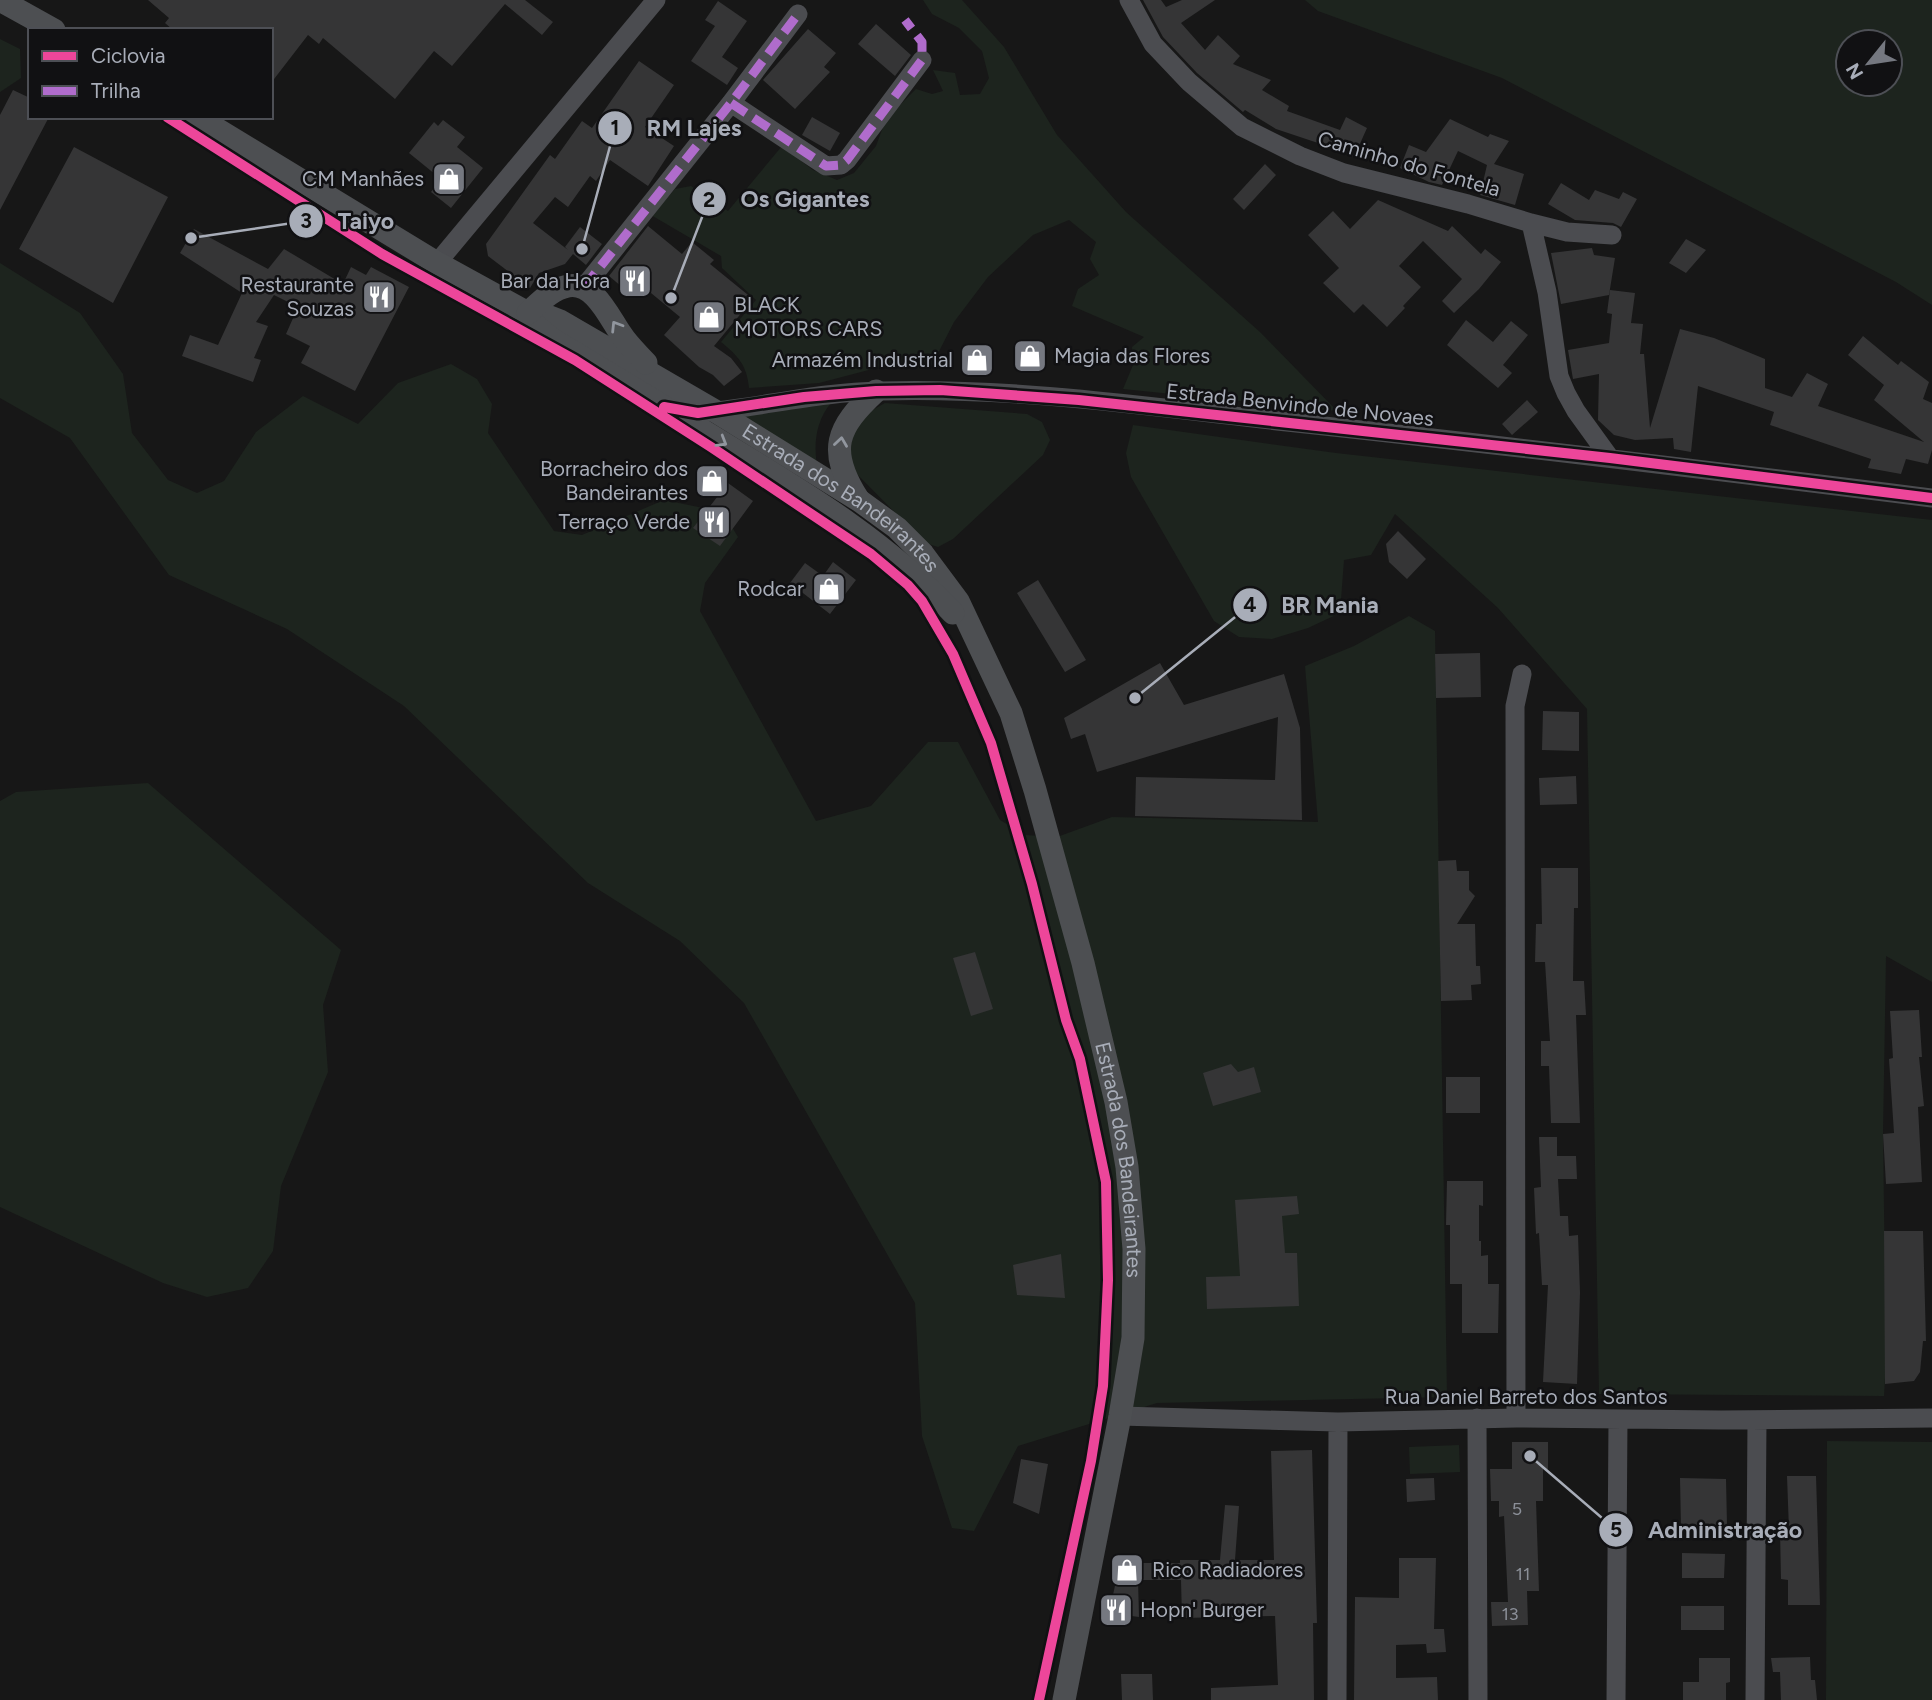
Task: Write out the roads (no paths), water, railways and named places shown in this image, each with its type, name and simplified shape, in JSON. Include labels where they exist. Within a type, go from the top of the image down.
[{"type":"main road","points":[[0,0],[50,28]]},
{"type":"main road","name":"Estrada dos Bandeirantes","points":[[201,119],[437,263],[528,313],[542,314],[560,321],[715,411],[860,501],[897,528],[923,554],[958,601],[993,671],[1022,743],[1083,963],[1116,1102],[1127,1167],[1134,1249],[1133,1338],[1064,1700]]},
{"type":"main road","points":[[528,313],[560,288],[572,285],[584,287],[601,303],[622,336],[660,379]]},
{"type":"main road","name":"Estrada dos Bandeirantes","points":[[528,313],[534,324],[552,338],[841,517],[924,582],[975,636]]},
{"type":"main road","points":[[860,501],[846,480],[840,463],[839,447],[842,431],[848,420],[876,391]]},
{"type":"street","points":[[437,263],[655,0]]},
{"type":"street","name":"Caminho do Fontela","points":[[1129,0],[1153,44],[1189,82],[1242,127],[1300,156],[1344,173],[1531,223],[1567,232],[1612,235]]},
{"type":"street","points":[[584,287],[799,14]]},
{"type":"street","points":[[731,103],[826,166],[833,167],[847,160],[922,60]]},
{"type":"street","points":[[1531,223],[1547,292],[1559,376],[1566,393],[1610,458]]},
{"type":"street","name":"Estrada Benvindo de Novaes","points":[[664,407],[698,413],[804,397],[876,391],[940,390],[1079,400],[1299,423],[1932,498]]},
{"type":"street","points":[[1516,1418],[1515,706],[1522,674]]},
{"type":"street","name":"Rua Daniel Barreto dos Santos","points":[[1120,1416],[1338,1422],[1477,1418],[1932,1418]]},
{"type":"street","points":[[1477,1418],[1478,1700]]},
{"type":"street","points":[[1616,1700],[1618,1419]]},
{"type":"street","points":[[1755,1700],[1757,1420]]},
{"type":"street","points":[[1338,1422],[1338,1700]]},
{"type":"place","name":"CM Manhães","points":[[449,179]]},
{"type":"place","name":"Taiyo","points":[[191,238]]},
{"type":"place","name":"RM Lajes","points":[[582,249]]},
{"type":"place","name":"Bar da Hora","points":[[635,281]]},
{"type":"place","name":"Restaurante Souzas","points":[[379,297]]},
{"type":"place","name":"Os Gigantes","points":[[671,298]]},
{"type":"place","name":"BLACK MOTORS CARS","points":[[709,317]]},
{"type":"place","name":"Magia das Flores","points":[[1030,356]]},
{"type":"place","name":"Armazém Industrial","points":[[977,360]]},
{"type":"place","name":"Borracheiro dos Bandeirantes","points":[[712,481]]},
{"type":"place","name":"Terraço Verde","points":[[714,522]]},
{"type":"place","name":"Rodcar","points":[[829,589]]},
{"type":"place","name":"BR Mania","points":[[1135,698]]},
{"type":"place","name":"Administração","points":[[1530,1456]]},
{"type":"place","name":"Rico Radiadores","points":[[1127,1570]]},
{"type":"place","name":"Hopn' Burger","points":[[1116,1610]]}]
